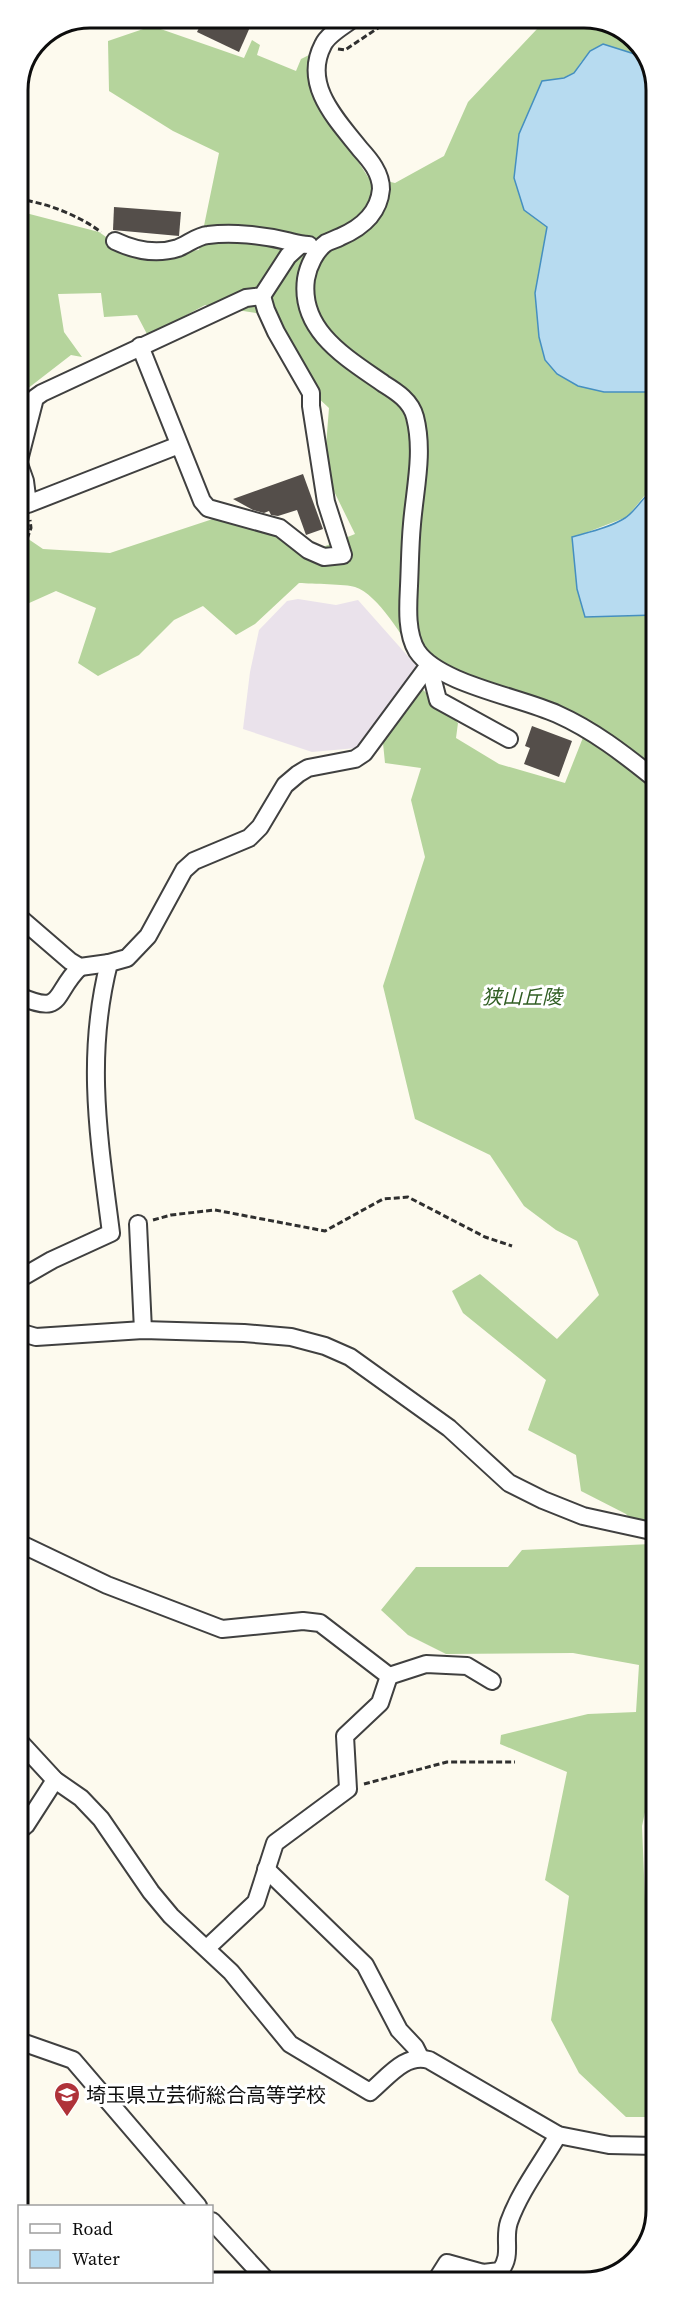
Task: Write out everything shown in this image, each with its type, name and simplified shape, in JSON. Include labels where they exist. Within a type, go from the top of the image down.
[{"type":"street","points":[[115,241],[135,250],[147,252],[177,248],[205,235],[252,236],[286,241],[299,246],[325,244],[366,221],[373,214],[380,194],[381,186],[377,170],[322,100],[317,83],[318,59],[323,45],[340,29]]},
{"type":"street","points":[[325,244],[313,259],[306,278],[311,316],[321,333],[334,348],[403,396],[416,422],[419,459],[412,525],[409,626],[416,650],[429,665],[456,678],[564,717],[613,746],[646,772]]},
{"type":"street","points":[[140,346],[202,501],[208,507],[280,528],[308,550],[324,557],[343,555],[326,502],[311,393],[276,332],[262,296],[288,256],[299,246]]},
{"type":"street","points":[[28,427],[35,398],[42,393],[246,298],[262,296]]},
{"type":"street","points":[[28,504],[179,445]]},
{"type":"street","points":[[429,665],[438,700],[509,739]]},
{"type":"street","points":[[28,1000],[39,1005],[51,1004],[58,998],[68,979],[80,967],[128,958],[148,936],[184,870],[194,861],[249,838],[260,827],[285,785],[298,774],[308,768],[355,759],[364,753],[429,665]]},
{"type":"street","points":[[28,925],[80,967]]},
{"type":"street","points":[[28,1274],[52,1260],[111,1233],[97,1119],[94,1070],[104,984],[109,963]]},
{"type":"street","points":[[138,1224],[143,1330]]},
{"type":"street","points":[[28,1335],[36,1337],[143,1330],[291,1337],[325,1346],[350,1357],[449,1428],[509,1483],[583,1516],[646,1530]]},
{"type":"street","points":[[28,1547],[107,1585],[222,1629],[303,1621],[320,1623],[389,1676]]},
{"type":"street","points":[[389,1676],[426,1664],[467,1666],[492,1682]]},
{"type":"street","points":[[207,1948],[256,1902],[275,1844],[348,1789],[345,1736],[380,1703],[389,1676]]},
{"type":"street","points":[[28,1752],[55,1780],[81,1798],[101,1820],[171,1916],[231,1972],[290,2044],[370,2092],[407,2060],[420,2057],[429,2060],[558,2135],[609,2145],[646,2146]]},
{"type":"street","points":[[28,1822],[55,1780]]},
{"type":"street","points":[[266,1869],[365,1965],[399,2030],[415,2047],[420,2057]]},
{"type":"street","points":[[28,2044],[73,2060],[197,2205]]},
{"type":"street","points":[[492,2272],[500,2271],[507,2262],[508,2224],[558,2135]]},
{"type":"street","points":[[213,2222],[259,2272]]},
{"type":"street","points":[[441,2272],[447,2263],[479,2272]]},
{"type":"path","points":[[332,47],[345,50],[377,29]]},
{"type":"path","points":[[28,201],[54,208],[87,222],[115,241]]},
{"type":"path","points":[[28,504],[31,528],[28,536]]},
{"type":"path","points":[[138,1224],[171,1215],[215,1210],[325,1231],[383,1199],[408,1197],[485,1237],[512,1246]]},
{"type":"path","points":[[348,1789],[447,1762],[515,1762]]},
{"type":"shaded area","points":[[298,599],[336,605],[358,600],[421,671],[356,748],[312,752],[243,729],[250,672],[259,630],[287,601]]},
{"type":"green space","name":"狭山丘陵","points":[[146,28],[158,28],[244,58],[252,40],[260,45],[257,55],[296,71],[301,59],[313,53],[311,88],[368,177],[395,183],[444,156],[468,102],[537,29],[600,31],[618,39],[633,53],[603,44],[581,62],[574,73],[564,78],[542,81],[524,210],[547,227],[535,293],[604,392],[646,392],[646,494],[627,517],[572,538],[623,616],[646,615],[646,1538],[626,1514],[581,1491],[576,1455],[528,1430],[546,1380],[463,1313],[452,1291],[480,1274],[557,1339],[599,1295],[577,1241],[556,1230],[524,1206],[490,1155],[415,1119],[383,986],[425,857],[411,800],[421,768],[385,763],[382,733],[421,688],[458,723],[456,738],[499,764],[565,783],[584,735],[451,671],[434,655],[416,658],[373,598],[355,587],[299,583],[255,624],[236,635],[203,606],[174,620],[139,655],[98,676],[78,663],[96,608],[56,591],[28,604],[28,539],[43,549],[110,553],[240,510],[308,553],[355,534],[324,471],[329,408],[286,368],[262,314],[205,305],[148,336],[137,315],[104,317],[101,293],[58,294],[64,332],[82,357],[71,355],[28,388],[28,214],[99,232],[133,256],[199,250],[219,153],[173,131],[109,91],[108,41]]},
{"type":"green space","name":"狭山丘陵","points":[[646,1544],[646,1808],[642,1826],[646,1900],[646,2117],[626,2117],[579,2073],[551,2020],[569,1896],[545,1880],[567,1772],[500,1744],[501,1735],[588,1714],[636,1712],[639,1665],[573,1653],[446,1654],[408,1635],[381,1610],[416,1567],[508,1567],[522,1550]]},
{"type":"water","points":[[603,44],[633,53],[642,70],[646,90],[646,392],[604,392],[578,386],[557,374],[545,360],[539,337],[535,293],[547,227],[524,210],[514,178],[519,134],[542,81],[564,78],[574,73],[590,51]]},
{"type":"water","points":[[646,496],[646,615],[585,617],[577,589],[572,537],[606,527],[625,518]]},
{"type":"building","points":[[199,28],[249,28],[239,52],[197,32]]},
{"type":"building","points":[[114,207],[181,212],[179,236],[113,230]]},
{"type":"building","points":[[303,474],[323,529],[306,535],[297,510],[278,516],[271,515],[269,511],[264,513],[253,510],[233,499]]},
{"type":"building","points":[[532,726],[572,741],[559,777],[524,764],[530,748],[525,746]]},
{"type":"place","name":"埼玉県立芸術総合高等学校","points":[[67,2118]]}]
